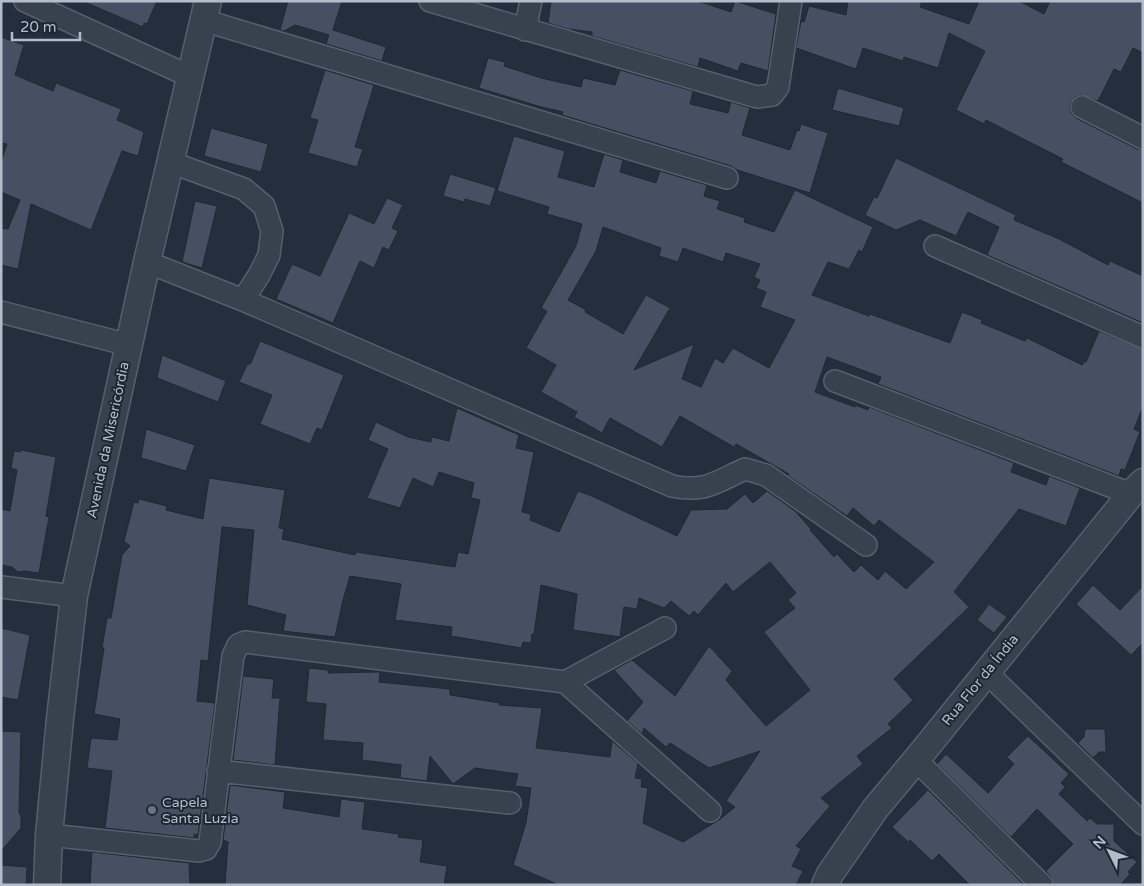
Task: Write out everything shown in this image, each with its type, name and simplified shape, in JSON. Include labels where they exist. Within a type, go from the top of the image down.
[{"type":"street","points":[[25,1],[189,76]]},
{"type":"street","points":[[430,1],[757,97],[772,95],[778,87],[791,1]]},
{"type":"street","points":[[525,30],[531,1]]},
{"type":"street","points":[[205,10],[727,178]]},
{"type":"street","name":"Avenida da Misericórdia","points":[[47,885],[49,835],[74,596],[147,262],[205,10]]},
{"type":"street","points":[[1082,107],[1143,138]]},
{"type":"street","points":[[170,162],[244,190],[264,206],[272,231],[269,255],[259,276],[243,300]]},
{"type":"street","points":[[935,246],[1143,337]]},
{"type":"street","points":[[147,262],[243,300],[672,486],[689,489],[707,487],[745,469],[766,475],[866,545]]},
{"type":"street","points":[[1,312],[129,345]]},
{"type":"street","points":[[835,381],[1137,488]]},
{"type":"street","name":"Rua Flor da Índia","points":[[825,885],[830,874],[874,809],[1137,488]]},
{"type":"street","points":[[1,587],[74,596]]},
{"type":"street","points":[[565,682],[665,628]]},
{"type":"street","points":[[49,835],[199,852],[206,849],[210,842],[233,656],[238,646],[245,642],[565,682],[710,811]]},
{"type":"street","points":[[986,672],[1143,824]]},
{"type":"street","points":[[916,760],[1042,885]]},
{"type":"street","points":[[218,771],[510,803]]},
{"type":"building","points":[[82,1],[157,1],[147,24],[144,23],[143,27]]},
{"type":"building","points":[[288,1],[342,1],[333,30],[386,47],[382,61],[326,44],[329,35],[295,25],[284,31],[280,30]]},
{"type":"building","points":[[551,1],[698,1],[731,12],[735,1],[776,14],[768,71],[741,63],[738,71],[700,58],[698,67],[592,36],[592,32],[568,29],[548,23]]},
{"type":"building","points":[[848,1],[922,1],[920,7],[969,24],[979,1],[1019,1],[1044,14],[1050,1],[1143,1],[1143,53],[1133,48],[1121,72],[1114,69],[1098,101],[1081,95],[1075,97],[1070,107],[1071,113],[1076,118],[1137,149],[1143,150],[1143,203],[1061,162],[1063,159],[986,120],[984,124],[956,110],[985,51],[949,33],[938,68],[904,57],[903,61],[863,48],[856,69],[796,48],[801,21],[804,22],[809,6],[846,15]]},
{"type":"building","points":[[1,37],[24,45],[15,75],[53,91],[56,83],[121,109],[117,120],[144,132],[138,156],[122,151],[91,230],[31,204],[18,269],[1,265],[1,228],[8,229],[20,200],[1,192],[1,162],[7,144],[1,143]]},
{"type":"building","points":[[488,58],[505,62],[504,66],[541,78],[581,87],[583,78],[615,85],[620,70],[693,91],[690,104],[728,113],[731,102],[750,108],[742,135],[790,150],[801,124],[828,133],[810,193],[737,170],[731,166],[562,115],[563,112],[479,88]]},
{"type":"building","points":[[325,70],[374,85],[355,147],[363,149],[357,167],[308,153],[318,120],[310,118]]},
{"type":"building","points":[[838,88],[904,108],[899,126],[832,110]]},
{"type":"building","points":[[211,128],[268,144],[261,172],[204,156]]},
{"type":"building","points":[[514,136],[565,151],[558,177],[594,187],[604,154],[623,160],[620,172],[656,183],[660,171],[707,185],[704,196],[720,201],[717,209],[745,218],[744,222],[774,232],[795,190],[873,227],[862,252],[859,250],[849,269],[828,262],[812,295],[950,343],[962,312],[982,320],[981,323],[1025,341],[1027,338],[1082,365],[1086,362],[1099,331],[1143,349],[1143,407],[1134,429],[1140,432],[1125,470],[1121,469],[1119,476],[878,384],[881,377],[827,357],[815,392],[855,407],[855,405],[868,410],[869,407],[1014,463],[1011,472],[1046,485],[1049,476],[1080,488],[1066,526],[1019,509],[954,592],[969,607],[894,679],[913,700],[888,724],[892,728],[857,756],[863,764],[821,798],[830,806],[796,846],[801,849],[792,866],[803,871],[796,885],[559,885],[513,865],[526,823],[531,788],[515,786],[518,774],[475,768],[453,784],[430,756],[427,781],[400,778],[401,765],[362,760],[363,743],[323,740],[326,704],[306,702],[309,668],[328,670],[328,673],[380,672],[379,682],[450,689],[450,695],[500,703],[499,705],[542,708],[536,748],[610,757],[612,741],[638,763],[635,778],[642,779],[641,787],[648,788],[643,823],[683,842],[719,820],[735,807],[726,801],[760,751],[709,768],[670,743],[666,747],[644,728],[642,734],[627,721],[643,702],[614,670],[632,660],[675,696],[709,646],[732,671],[726,680],[766,726],[810,690],[764,632],[795,608],[788,600],[796,593],[770,562],[733,592],[726,583],[698,615],[694,611],[689,616],[671,601],[664,608],[639,598],[637,609],[624,607],[620,637],[573,630],[577,594],[541,585],[534,634],[532,634],[531,643],[523,642],[521,648],[451,636],[452,627],[395,620],[401,584],[350,576],[335,637],[283,631],[286,615],[247,605],[254,530],[222,527],[208,661],[201,660],[197,701],[215,703],[198,835],[194,834],[194,838],[105,828],[112,771],[87,768],[91,738],[117,740],[120,719],[94,714],[107,618],[111,618],[122,555],[130,546],[124,541],[134,502],[138,503],[139,499],[167,506],[166,510],[203,519],[209,478],[285,490],[279,528],[284,529],[282,539],[355,555],[356,552],[455,567],[458,552],[468,554],[480,500],[471,498],[474,483],[439,472],[433,487],[413,478],[400,508],[367,498],[388,449],[368,440],[376,422],[408,437],[431,442],[432,437],[449,441],[457,408],[519,435],[516,448],[534,452],[522,512],[531,514],[530,520],[559,532],[578,491],[677,536],[691,510],[727,509],[745,494],[753,503],[767,491],[795,511],[834,557],[837,554],[854,572],[861,565],[878,580],[885,571],[906,589],[934,562],[879,520],[874,526],[853,508],[847,516],[787,475],[789,474],[736,444],[734,447],[680,416],[662,447],[610,418],[602,433],[574,417],[577,412],[541,392],[556,365],[526,348],[547,311],[541,308],[576,246],[582,224],[547,214],[549,207],[497,191]],"holes":[[[603,227],[661,248],[659,256],[678,262],[683,248],[723,262],[726,253],[760,264],[754,277],[760,280],[756,288],[766,292],[760,307],[795,320],[769,368],[733,348],[723,363],[715,358],[701,387],[682,379],[694,344],[634,370],[670,308],[646,295],[623,334],[568,300],[596,251]]]},
{"type":"building","points":[[896,158],[1016,215],[1014,220],[1059,239],[1108,265],[1110,261],[1143,276],[1143,323],[987,255],[999,227],[968,212],[956,236],[920,220],[896,230],[865,215],[874,197],[877,198]]},
{"type":"building","points":[[450,174],[496,188],[490,206],[465,199],[464,202],[443,196]]},
{"type":"building","points":[[387,198],[403,205],[392,228],[398,231],[389,250],[383,247],[374,268],[360,261],[333,323],[276,299],[292,264],[320,276],[349,213],[374,224]]},
{"type":"building","points":[[195,201],[217,206],[202,268],[182,262]]},
{"type":"building","points":[[260,341],[344,375],[322,430],[317,428],[310,444],[260,424],[272,395],[239,382],[247,365],[251,363]]},
{"type":"building","points":[[162,355],[226,381],[218,402],[157,378]]},
{"type":"building","points":[[146,429],[195,445],[186,471],[141,458]]},
{"type":"building","points":[[21,450],[56,457],[46,516],[49,517],[39,573],[18,572],[12,567],[1,565],[1,509],[10,511],[17,470],[11,468],[14,451],[20,452]]},
{"type":"building","points":[[1093,585],[1120,610],[1143,586],[1143,643],[1131,655],[1076,604]]},
{"type":"building","points":[[989,604],[1007,617],[994,633],[977,620]]},
{"type":"building","points":[[1,628],[30,635],[18,700],[1,697]]},
{"type":"building","points":[[243,676],[274,679],[272,698],[280,698],[275,765],[233,760]]},
{"type":"building","points":[[1085,729],[1105,729],[1106,752],[1099,752],[1093,758],[1078,743],[1084,737]]},
{"type":"building","points":[[1,731],[21,732],[19,813],[21,816],[21,828],[1,851]]},
{"type":"building","points":[[1028,736],[1069,774],[1061,783],[1065,787],[1059,794],[1087,821],[1090,818],[1097,824],[1114,824],[1114,841],[1137,862],[1128,872],[1130,874],[1120,885],[1054,885],[1046,871],[1073,844],[1037,809],[1011,837],[937,764],[946,754],[988,793],[1014,764],[1007,757]]},
{"type":"building","points":[[230,785],[285,792],[283,808],[339,817],[341,799],[365,802],[362,829],[399,834],[398,837],[423,840],[420,862],[447,866],[444,885],[225,885],[228,842],[223,840]]},
{"type":"building","points":[[928,790],[1024,885],[970,885],[939,854],[932,861],[910,840],[908,842],[892,827]]},
{"type":"building","points":[[92,852],[189,863],[190,885],[90,885]]},
{"type":"building","points":[[1,865],[27,867],[26,885],[1,885]]},
{"type":"place","name":"Capela Santa Luzia","points":[[152,810]]}]
